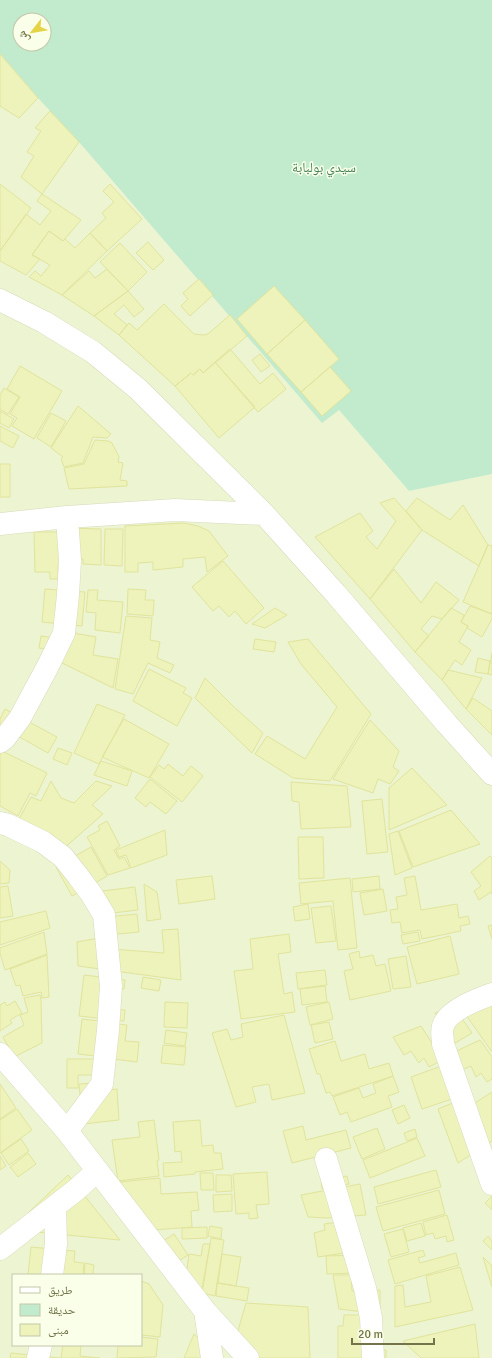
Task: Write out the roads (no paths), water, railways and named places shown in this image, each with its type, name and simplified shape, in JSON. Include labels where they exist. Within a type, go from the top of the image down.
[{"type":"street","points":[[0,300],[44,322],[93,352],[138,389],[264,514],[336,594],[447,724],[492,774]]},
{"type":"street","points":[[0,524],[67,517],[175,510],[264,514]]},
{"type":"street","points":[[0,742],[5,738],[20,718],[64,633],[70,560],[67,517]]},
{"type":"street","points":[[0,823],[8,825],[43,842],[63,858],[92,895],[104,915],[111,986],[102,1084],[67,1131]]},
{"type":"street","points":[[492,994],[473,1001],[450,1016],[444,1024],[442,1034],[444,1044],[492,1184]]},
{"type":"street","points":[[0,1054],[67,1131],[205,1311],[248,1358]]},
{"type":"street","points":[[326,1159],[365,1288],[371,1318],[373,1358]]},
{"type":"street","points":[[0,1248],[76,1190],[97,1171]]},
{"type":"street","points":[[52,1274],[56,1244],[55,1206]]},
{"type":"street","points":[[205,1311],[212,1358]]},
{"type":"street","points":[[38,1358],[41,1346]]},
{"type":"park label","name":"سيدي بولبابة","points":[[324,167]]}]
